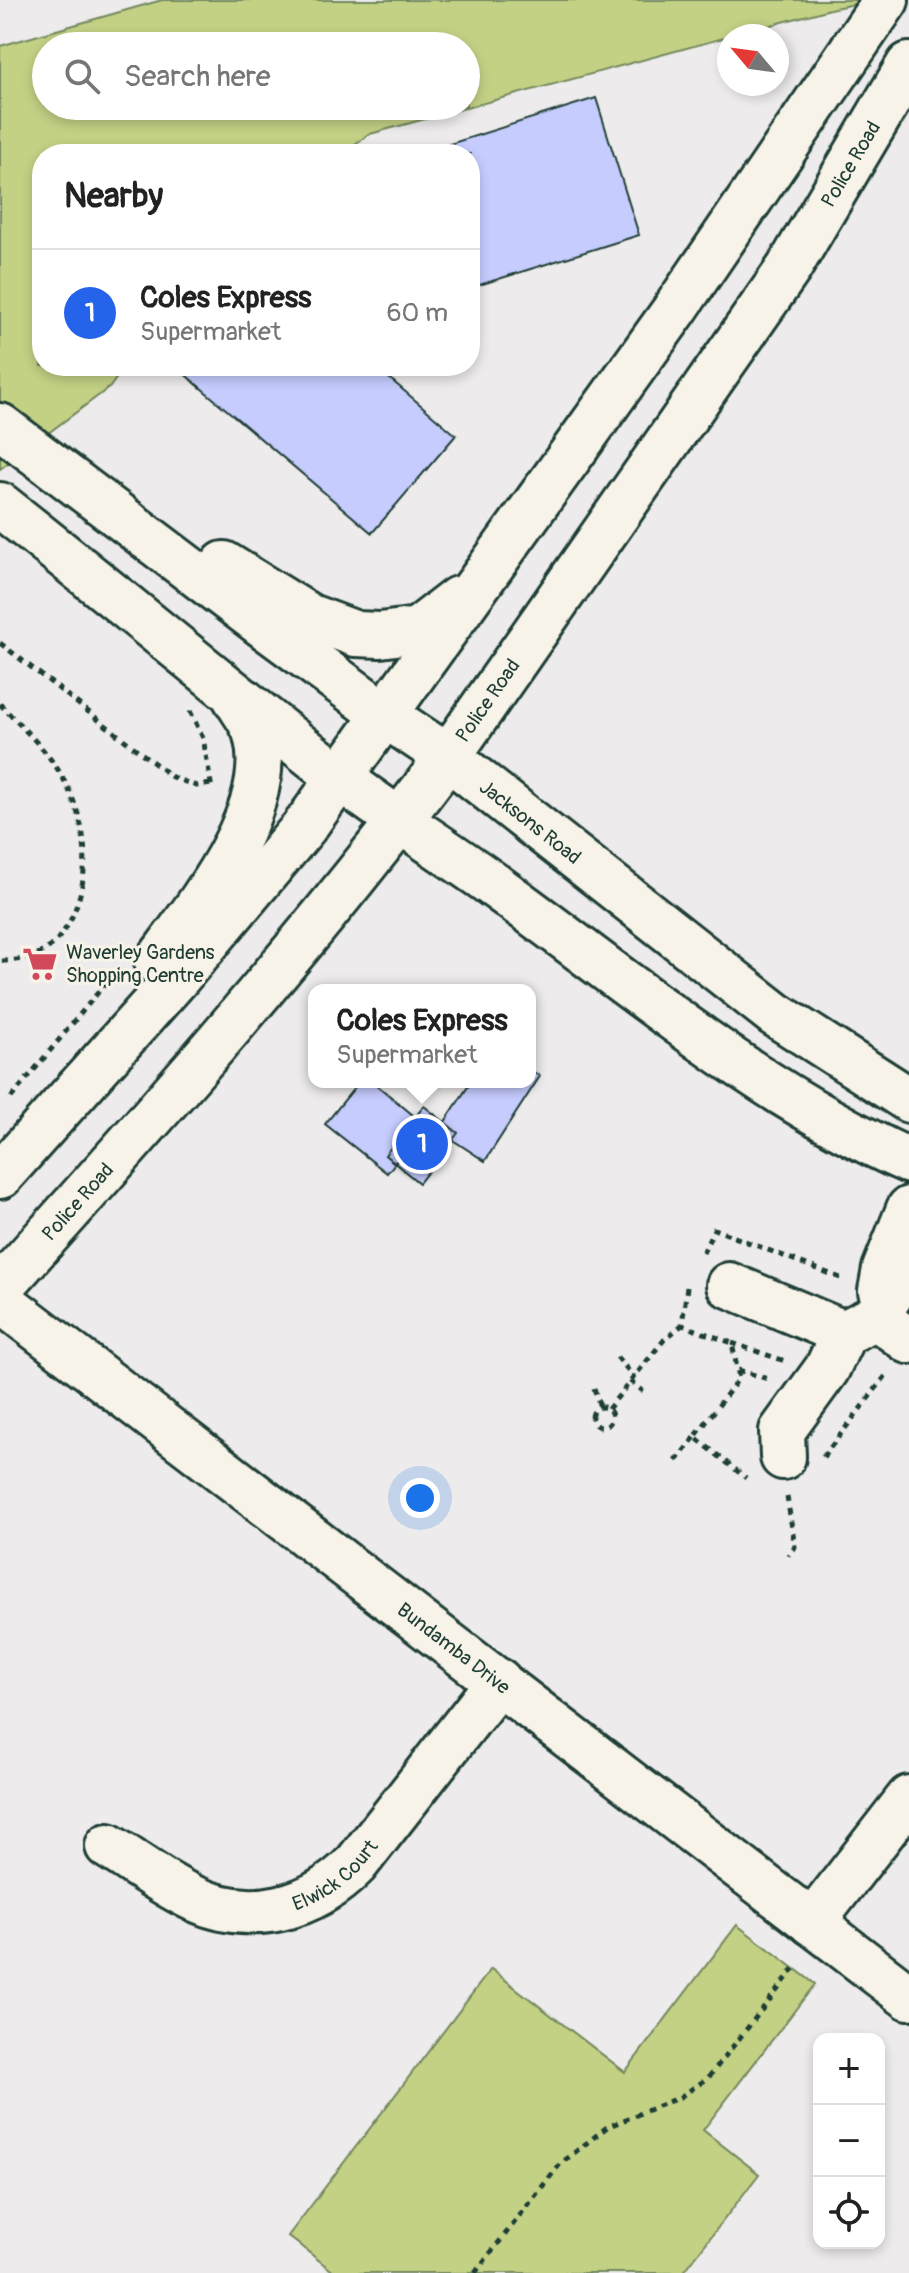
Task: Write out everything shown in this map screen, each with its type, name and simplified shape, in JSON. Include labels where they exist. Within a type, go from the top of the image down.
[{"type":"main road","points":[[8,1167],[305,826],[674,311],[886,0]]},
{"type":"main road","name":"Police Road","points":[[0,1288],[133,1140],[399,821],[448,757],[789,268],[909,65]]},
{"type":"main road","points":[[674,311],[729,271],[759,229],[770,222],[785,224],[791,232],[793,243],[789,268]]},
{"type":"main road","name":"Jacksons Road","points":[[0,426],[385,715],[448,757],[775,1014],[909,1100]]},
{"type":"main road","points":[[0,505],[340,778],[399,821],[502,891],[679,1022],[790,1098],[909,1161]]},
{"type":"main road","points":[[133,526],[226,565],[310,617],[356,634],[380,635],[418,630],[480,581]]},
{"type":"main road","points":[[8,1167],[181,929],[236,845],[259,781],[256,734],[230,690]]},
{"type":"main road","points":[[876,1330],[885,1269],[909,1209]]},
{"type":"main road","points":[[775,1451],[827,1369],[876,1330],[909,1263]]},
{"type":"main road","points":[[729,1285],[876,1330]]},
{"type":"main road","name":"Bundamba Drive","points":[[0,1300],[909,1997]]},
{"type":"main road","name":"Elwick Court","points":[[108,1846],[182,1892],[228,1909],[284,1908],[313,1898],[336,1884],[356,1864],[499,1681]]},
{"type":"main road","points":[[812,1923],[909,1798]]},
{"type":"path","points":[[0,643],[172,777],[196,786],[212,784]]},
{"type":"path","points":[[183,697],[203,738],[213,796]]},
{"type":"path","points":[[0,704],[38,744],[65,781],[78,812],[84,843],[84,874],[78,903],[62,933],[42,952],[15,961],[0,961]]},
{"type":"path","points":[[9,1100],[122,963]]},
{"type":"path","points":[[608,1409],[664,1340],[682,1325]]},
{"type":"path","points":[[732,1343],[787,1362]]},
{"type":"path","points":[[617,1357],[643,1391]]},
{"type":"path","points":[[737,1370],[775,1380]]},
{"type":"path","points":[[594,1388],[600,1407]]},
{"type":"path","points":[[600,1407],[608,1409],[615,1420],[601,1427],[596,1424],[592,1414],[600,1407]]},
{"type":"path","points":[[676,1461],[695,1437]]},
{"type":"path","points":[[775,1451],[795,1547],[788,1555]]},
{"type":"path","points":[[475,2273],[560,2164],[607,2127],[680,2097],[708,2078],[797,1965]]},
{"type":"green space","points":[[162,0],[876,0],[775,24],[717,24],[717,40],[480,104],[480,32],[49,32]]},
{"type":"green space","points":[[32,37],[32,120],[422,120],[370,134],[355,144],[32,144],[32,376],[118,376],[110,387],[0,469],[0,46]]},
{"type":"green space","points":[[737,1925],[815,1984],[703,2130],[759,2174],[683,2273],[335,2273],[288,2236],[491,1969],[625,2072]]},
{"type":"building","points":[[596,98],[639,235],[480,285],[480,144],[450,144]]},
{"type":"building","points":[[187,376],[387,376],[456,435],[372,533]]},
{"type":"building","points":[[354,1088],[380,1088],[425,1125],[387,1173],[325,1124]]},
{"type":"building","points":[[467,1088],[532,1088],[485,1161],[439,1131]]},
{"type":"building","points":[[424,1106],[458,1133],[419,1183],[385,1155]]},
{"type":"place","name":"Waverley Gardens Shopping Centre","points":[[40,964]]},
{"type":"place","name":"Coles Express","points":[[422,1144]]}]
